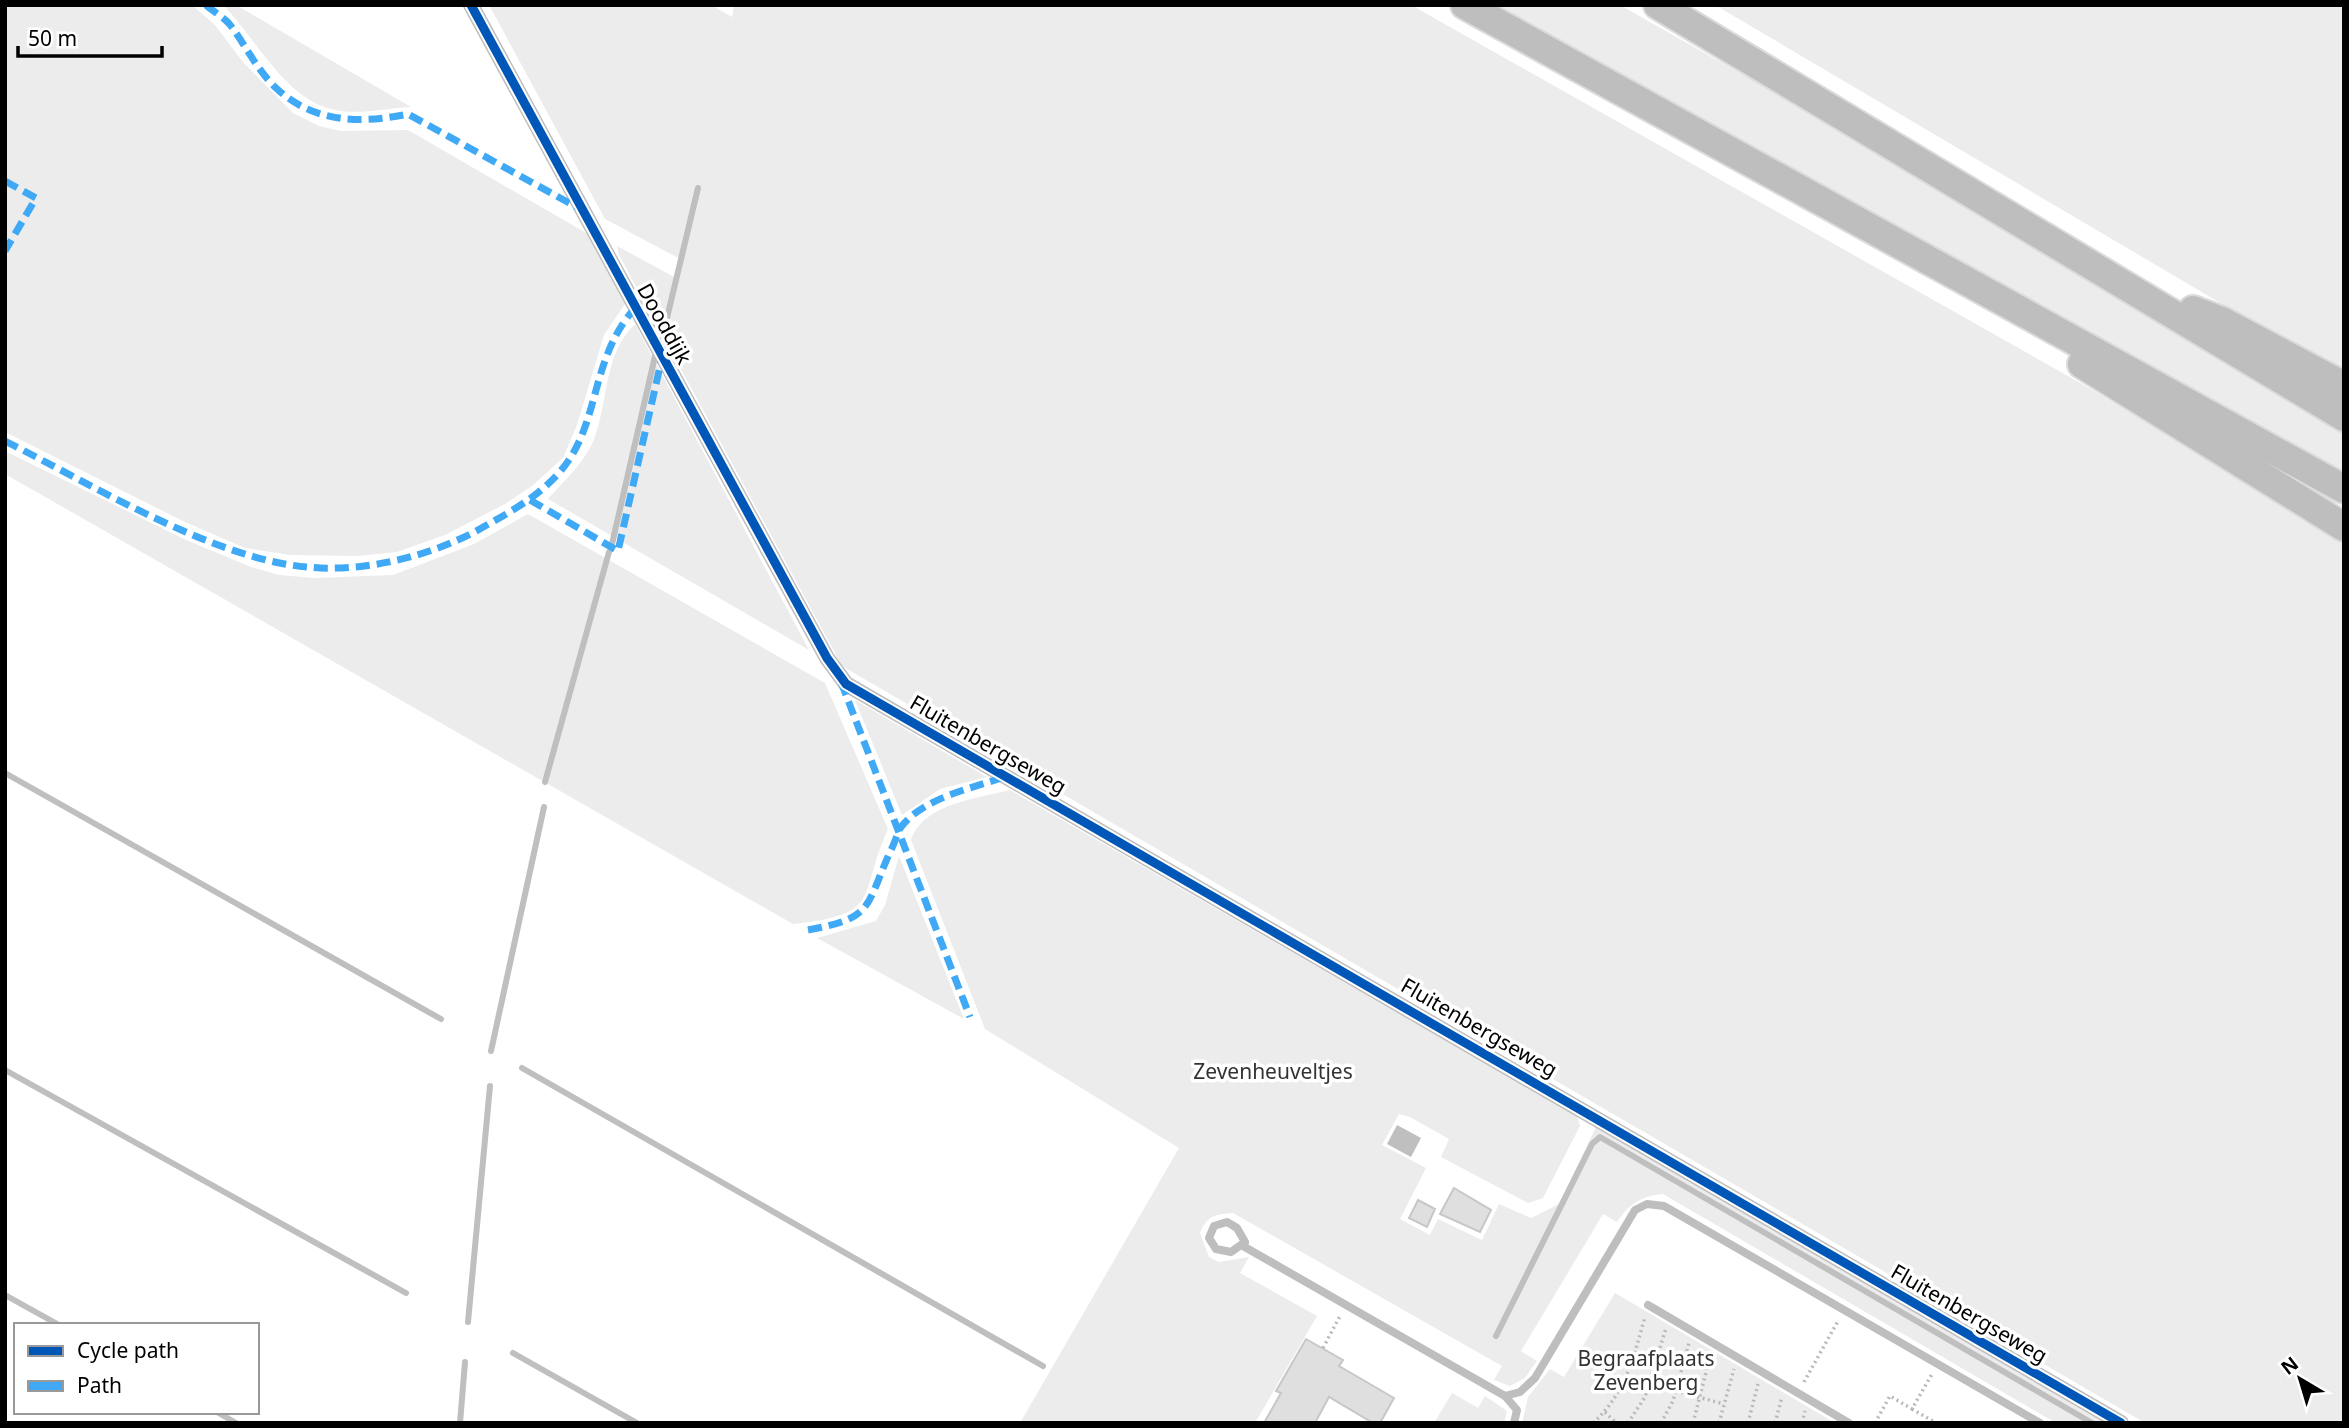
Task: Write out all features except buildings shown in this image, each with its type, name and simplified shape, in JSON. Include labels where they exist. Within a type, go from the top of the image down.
[{"type":"highway","points":[[1465,5],[2344,489]]},
{"type":"highway","points":[[1658,5],[2344,417]]},
{"type":"highway","points":[[2134,290],[2222,321],[2344,386]]},
{"type":"highway","points":[[2012,307],[2090,371],[2282,486],[2344,527]]},
{"type":"street","name":"Dooddijk","points":[[471,5],[827,658]]},
{"type":"street","name":"Fluitenbergseweg","points":[[827,658],[851,688],[1557,1093],[2121,1423]]},
{"type":"lane","points":[[1505,1396],[1520,1392],[1535,1378],[1624,1226],[1635,1210],[1647,1204],[1664,1206],[2040,1423]]},
{"type":"lane","points":[[1219,1223],[1231,1223],[1244,1237],[1243,1246],[1231,1252],[1220,1251],[1213,1246],[1209,1232],[1219,1223]]},
{"type":"lane","points":[[1243,1246],[1505,1396],[1517,1410],[1514,1423]]},
{"type":"lane","points":[[1648,1305],[1850,1423]]},
{"type":"path","points":[[1322,1348],[1346,1304]]},
{"type":"path","points":[[1593,1423],[1605,1412],[1625,1384],[1648,1305]]},
{"type":"path","points":[[1798,1393],[1844,1310]]},
{"type":"path","points":[[1628,1423],[1645,1397],[1669,1317]]},
{"type":"path","points":[[1661,1423],[1669,1412],[1693,1331]]},
{"type":"path","points":[[1693,1423],[1713,1343]]},
{"type":"path","points":[[1719,1423],[1738,1357]]},
{"type":"path","points":[[1912,1409],[1937,1364]]},
{"type":"path","points":[[1748,1423],[1762,1371]]},
{"type":"path","points":[[1775,1423],[1786,1385]]},
{"type":"path","points":[[1676,1391],[1724,1404]]},
{"type":"path","points":[[1875,1423],[1890,1396],[1936,1423]]},
{"type":"path","points":[[1605,1412],[1616,1423]]},
{"type":"green space","points":[[5,5],[192,5],[215,25],[243,62],[293,113],[319,126],[341,131],[408,130],[588,234],[625,304],[604,335],[577,425],[563,458],[532,486],[505,504],[445,535],[397,552],[357,556],[290,555],[245,548],[185,522],[5,432]]},
{"type":"green space","points":[[223,5],[236,5],[411,107],[349,112],[322,106],[305,97],[275,69]]},
{"type":"green space","points":[[489,5],[711,5],[732,17],[734,5],[1411,5],[2091,389],[2305,518],[2344,545],[2344,1423],[2145,1423],[842,666],[619,255],[617,246],[676,278],[682,260],[605,219]]},
{"type":"green space","points":[[1488,5],[1620,5],[1859,140],[2344,434],[2344,476]]},
{"type":"green space","points":[[1715,5],[2344,5],[2344,371],[2217,301]]},
{"type":"green space","points":[[635,324],[809,650],[548,499],[574,471],[594,439],[612,364],[625,336]]},
{"type":"green space","points":[[5,451],[184,539],[251,567],[279,575],[315,578],[393,575],[474,544],[528,514],[825,683],[888,829],[863,899],[855,908],[842,915],[793,924],[5,474]]},
{"type":"green space","points":[[855,700],[987,777],[940,789],[902,815]]},
{"type":"green space","name":"Zevenheuveltjes","points":[[1010,790],[1577,1116],[1580,1126],[1543,1198],[1528,1203],[1441,1157],[1449,1139],[1410,1117],[1399,1114],[1382,1145],[1426,1168],[1400,1219],[1430,1235],[1438,1219],[1482,1240],[1499,1204],[1531,1218],[1559,1204],[1596,1127],[2113,1423],[2056,1423],[1663,1194],[1636,1202],[1617,1222],[1603,1214],[1521,1351],[1537,1361],[1525,1378],[1510,1386],[1494,1380],[1502,1366],[1233,1213],[1216,1215],[1209,1219],[1200,1233],[1209,1257],[1219,1262],[1249,1257],[1240,1273],[1317,1316],[1255,1423],[1020,1423],[1179,1148],[985,1029],[911,840],[917,828],[939,810]]},
{"type":"green space","points":[[899,856],[964,1019],[817,938],[876,921],[885,905]]},
{"type":"green space","name":"Begraafplaats Zevenberg","points":[[1615,1293],[1835,1423],[1522,1423],[1528,1397],[1550,1369],[1564,1377]]},
{"type":"green space","points":[[1452,1393],[1478,1408],[1485,1396],[1507,1411],[1504,1423],[1434,1423]]},
{"type":"shaded area","points":[[1397,1125],[1421,1138],[1411,1157],[1387,1144]]},
{"type":"waterway","points":[[661,343],[698,188]]},
{"type":"waterway","points":[[612,544],[656,352]]},
{"type":"waterway","points":[[545,782],[609,552]]},
{"type":"waterway","points":[[5,773],[441,1019]]},
{"type":"waterway","points":[[491,1051],[544,807]]},
{"type":"waterway","points":[[522,1068],[1043,1366]]},
{"type":"waterway","points":[[5,1070],[406,1293]]},
{"type":"waterway","points":[[468,1322],[490,1086]]},
{"type":"waterway","points":[[1496,1336],[1592,1144],[1600,1137],[2092,1423]]},
{"type":"waterway","points":[[5,1295],[55,1323]]},
{"type":"waterway","points":[[513,1353],[637,1423]]},
{"type":"waterway","points":[[460,1423],[465,1362]]},
{"type":"waterway","points":[[220,1414],[236,1423]]},
{"type":"marked path","points":[[206,5],[231,26],[257,66],[290,100],[338,118],[373,119],[408,114],[580,209]]},
{"type":"marked path","points":[[5,181],[36,198],[5,251]]},
{"type":"marked path","points":[[5,441],[153,517],[232,550],[271,561],[307,567],[352,567],[399,560],[445,545],[485,526],[533,497],[558,474],[582,435],[609,349],[635,308]]},
{"type":"marked path","points":[[530,500],[618,551],[662,358]]},
{"type":"marked path","points":[[841,682],[970,1017]]},
{"type":"marked path","points":[[808,930],[845,921],[864,908],[901,827],[911,817],[950,795],[1007,776]]},
{"type":"cycle path","points":[[471,5],[827,658],[846,684],[2121,1423]]}]
